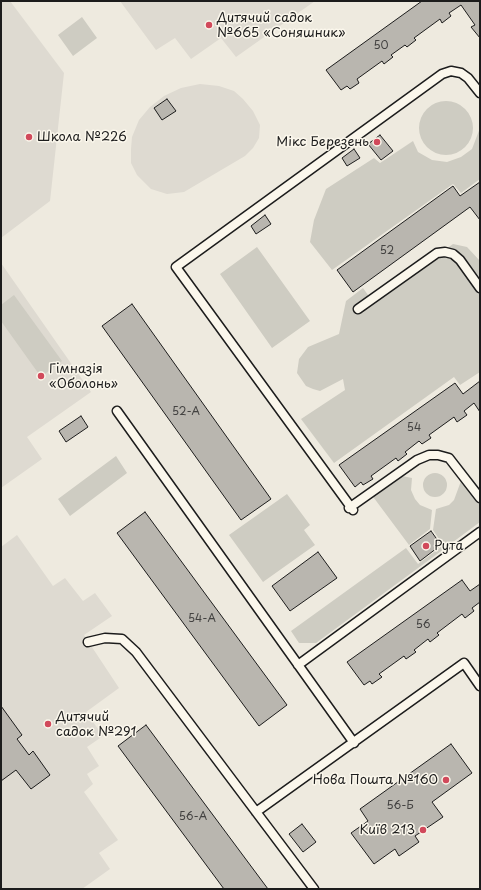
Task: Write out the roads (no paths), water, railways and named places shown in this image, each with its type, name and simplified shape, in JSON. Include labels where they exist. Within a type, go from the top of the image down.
[{"type":"lane","points":[[480,94],[468,78],[461,74],[451,72],[442,74],[176,267],[351,509],[417,460],[429,455],[438,455],[449,458],[480,498]]},
{"type":"lane","points":[[358,308],[437,253],[445,252],[457,257],[480,288]]},
{"type":"lane","points":[[117,411],[354,743]]},
{"type":"lane","points":[[298,665],[480,532]]},
{"type":"lane","points":[[88,642],[105,638],[122,639],[136,652],[314,889]]},
{"type":"lane","points":[[256,812],[464,664],[480,686]]},
{"type":"place","name":"Дитячий садок №665 «Соняшник»","points":[[209,25]]},
{"type":"place","name":"Школа №226","points":[[29,137]]},
{"type":"place","name":"Мікс Березень","points":[[377,142]]},
{"type":"place","name":"Гімназія «Оболонь»","points":[[41,376]]},
{"type":"place","name":"Рута","points":[[426,546]]},
{"type":"place","name":"Дитячий садок №291","points":[[48,724]]},
{"type":"place","name":"Нова Пошта №160","points":[[446,780]]},
{"type":"place","name":"Київ 213","points":[[423,830]]}]
